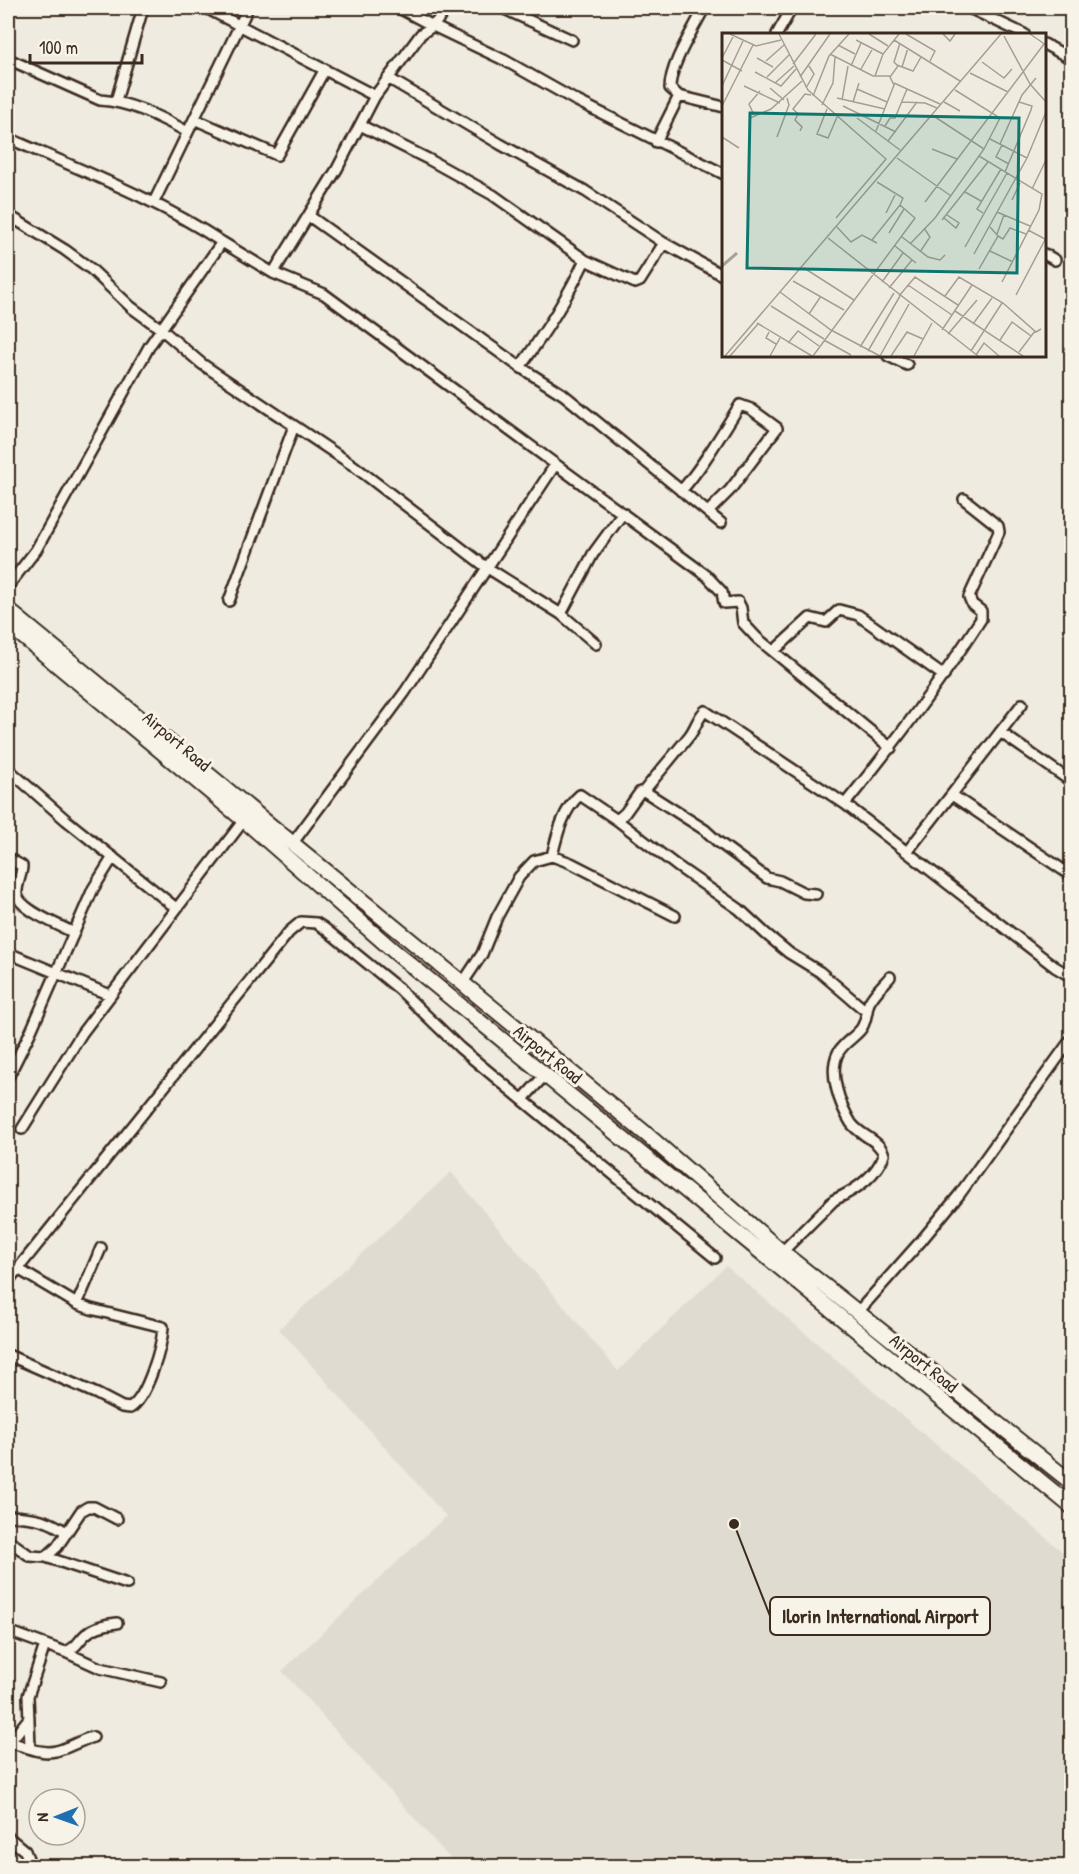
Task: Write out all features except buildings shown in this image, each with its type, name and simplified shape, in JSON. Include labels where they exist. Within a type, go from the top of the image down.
[{"type":"highway","name":"Airport Road","points":[[8,610],[645,1133],[856,1313],[1070,1478]]},
{"type":"highway","name":"Airport Road","points":[[8,624],[244,820],[395,952],[1071,1507]]},
{"type":"street","points":[[116,101],[143,8]]},
{"type":"street","points":[[206,8],[375,96]]},
{"type":"street","points":[[154,202],[248,8]]},
{"type":"street","points":[[399,8],[504,60],[574,100],[722,174]]},
{"type":"street","points":[[273,273],[309,216],[375,96],[421,34],[432,26],[444,8]]},
{"type":"street","points":[[502,8],[572,40]]},
{"type":"street","points":[[704,8],[676,65],[670,88],[679,96],[722,107]]},
{"type":"street","points":[[778,33],[792,8]]},
{"type":"street","points":[[969,8],[1003,30],[1019,33]]},
{"type":"street","points":[[1046,45],[1071,59]]},
{"type":"street","points":[[8,59],[100,100],[116,101],[142,109],[188,132]]},
{"type":"street","points":[[194,119],[277,155],[325,69]]},
{"type":"street","points":[[388,78],[585,191],[664,243],[722,275]]},
{"type":"street","points":[[656,142],[679,96]]},
{"type":"street","points":[[360,125],[493,195],[585,260],[635,283],[640,281],[664,243]]},
{"type":"street","points":[[8,138],[154,202],[188,220],[273,273],[324,294],[706,575],[722,592],[724,603],[738,602],[743,623],[757,638],[891,748]]},
{"type":"street","points":[[309,216],[520,367],[564,395],[721,523]]},
{"type":"street","points":[[8,230],[11,218],[65,250],[91,269],[131,307],[202,364],[354,466],[486,567],[561,614],[596,644]]},
{"type":"street","points":[[8,586],[36,550],[161,329],[222,242]]},
{"type":"street","points":[[1046,255],[1055,260]]},
{"type":"street","points":[[520,367],[550,327],[585,260]]},
{"type":"street","points":[[890,357],[907,365]]},
{"type":"street","points":[[681,491],[706,460],[714,443],[740,405],[751,409],[777,428],[730,490],[708,512]]},
{"type":"street","points":[[230,601],[294,426]]},
{"type":"street","points":[[292,844],[405,692],[555,465]]},
{"type":"street","points":[[845,804],[891,748],[944,676],[981,619],[981,611],[972,604],[969,597],[999,532],[998,526],[964,499]]},
{"type":"street","points":[[561,614],[593,554],[623,513]]},
{"type":"street","points":[[774,651],[810,618],[826,622],[838,609],[858,615],[944,676]]},
{"type":"street","points":[[907,852],[1022,704]]},
{"type":"street","points":[[617,820],[682,745],[705,711],[845,804],[1071,977]]},
{"type":"street","points":[[1000,732],[1071,782]]},
{"type":"street","points":[[8,769],[176,908]]},
{"type":"street","points":[[644,791],[705,830],[767,878],[780,881],[804,893],[816,894]]},
{"type":"street","points":[[552,856],[562,822],[572,802],[580,795],[739,909],[789,953],[820,972],[867,1012]]},
{"type":"street","points":[[952,795],[1071,876]]},
{"type":"street","points":[[22,1129],[82,1033],[244,820]]},
{"type":"street","points":[[462,984],[482,954],[497,917],[519,877],[534,861],[552,856],[571,863],[675,916]]},
{"type":"street","points":[[8,1077],[57,974],[93,889],[113,857]]},
{"type":"street","points":[[8,858],[22,866],[17,892],[19,901],[28,909],[74,933]]},
{"type":"street","points":[[9,1277],[18,1269],[289,932],[301,922],[316,923],[324,928],[399,989],[460,1048],[715,1258]]},
{"type":"street","points":[[8,953],[110,995]]},
{"type":"street","points":[[782,1252],[834,1200],[866,1180],[884,1155],[878,1145],[856,1130],[850,1122],[838,1098],[834,1079],[837,1054],[861,1029],[870,1002],[890,977]]},
{"type":"street","points":[[856,1313],[959,1195],[1071,1038]]},
{"type":"street","points":[[523,1099],[545,1075]]},
{"type":"street","points":[[77,1304],[100,1248]]},
{"type":"street","points":[[8,1355],[122,1407],[130,1408],[136,1405],[157,1358],[162,1340],[163,1327],[77,1304],[18,1269]]},
{"type":"street","points":[[46,1557],[57,1547],[81,1511],[88,1507],[94,1507],[117,1519]]},
{"type":"street","points":[[10,1516],[37,1517],[56,1524],[67,1533]]},
{"type":"street","points":[[8,1540],[30,1556],[46,1557],[127,1584]]},
{"type":"street","points":[[64,1652],[74,1649],[84,1635],[96,1628],[104,1624],[117,1623]]},
{"type":"street","points":[[8,1631],[100,1668],[161,1682]]},
{"type":"street","points":[[30,1747],[29,1690],[45,1645]]},
{"type":"street","points":[[29,1718],[9,1742],[45,1752],[54,1752],[93,1737]]},
{"type":"street","points":[[9,1840],[25,1851],[32,1866]]},
{"type":"shaded area","points":[[451,1172],[618,1371],[726,1266],[1071,1559],[1071,1866],[457,1866],[282,1671],[446,1516],[279,1329]]},
{"type":"place","name":"Ilorin International Airport","points":[[734,1524]]}]
